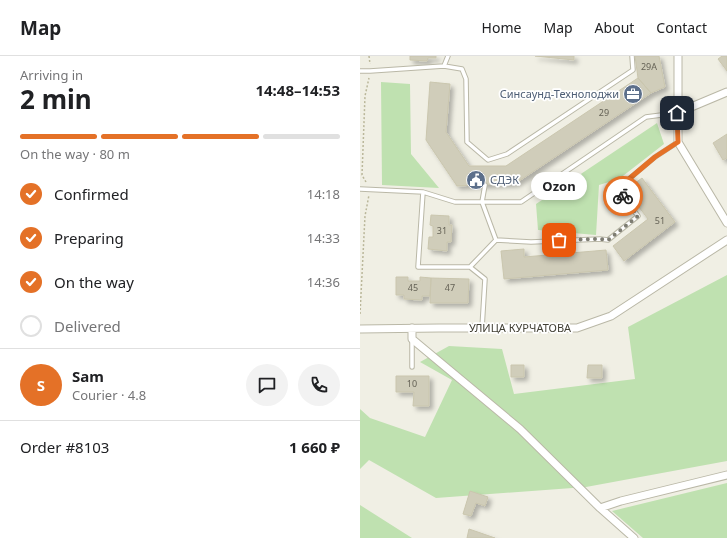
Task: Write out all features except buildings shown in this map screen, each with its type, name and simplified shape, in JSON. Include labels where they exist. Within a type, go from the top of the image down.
[{"type":"street","points":[[678,56],[678,142],[727,223]]},
{"type":"street","points":[[677,113],[725,93],[727,101]]},
{"type":"street","name":"УЛИЦА КУРЧАТОВА","points":[[360,329],[577,328],[611,316],[727,240]]},
{"type":"street","points":[[412,328],[412,339],[520,429],[600,508],[634,538]]},
{"type":"street","points":[[600,508],[621,501],[727,475]]},
{"type":"lane","points":[[444,66],[448,56]]},
{"type":"lane","points":[[488,160],[507,154],[633,70],[632,56]]},
{"type":"lane","points":[[360,71],[444,66],[462,69],[466,79],[467,142],[488,160]]},
{"type":"lane","points":[[360,189],[423,192],[455,202],[521,202],[646,117],[677,113]]},
{"type":"lane","points":[[470,267],[496,240],[531,242],[600,239],[608,240],[638,216],[617,189],[655,157],[678,142]]},
{"type":"lane","points":[[487,166],[488,160]]},
{"type":"lane","points":[[485,185],[482,202],[496,240]]},
{"type":"lane","points":[[423,192],[418,267],[470,267],[485,279],[482,328]]},
{"type":"lane","points":[[412,339],[412,367]]},
{"type":"green space","points":[[381,82],[410,84],[411,154],[439,188],[382,185]]},
{"type":"green space","points":[[657,123],[664,144],[619,179],[599,185],[596,235],[538,230],[536,204]]},
{"type":"green space","points":[[727,275],[727,461],[586,487],[436,498],[369,460],[360,469],[360,409],[370,418],[425,437],[452,380],[420,362],[449,346],[502,349],[514,394],[635,379],[628,327]]},
{"type":"green space","points":[[727,483],[727,538],[643,538],[612,511]]},
{"type":"green space","points":[[360,505],[412,538],[360,538]]},
{"type":"way so far","points":[[559,240],[608,240],[638,216],[623,196]]},
{"type":"place","name":"Синсаунд-Технолоджи","points":[[633,94]]},
{"type":"place","name":"СДЭК","points":[[476,180]]},
{"type":"place","name":"Ozon","points":[[559,240]]},
{"type":"route","points":[[623,196],[617,189],[655,157],[678,142],[677,113]]}]
